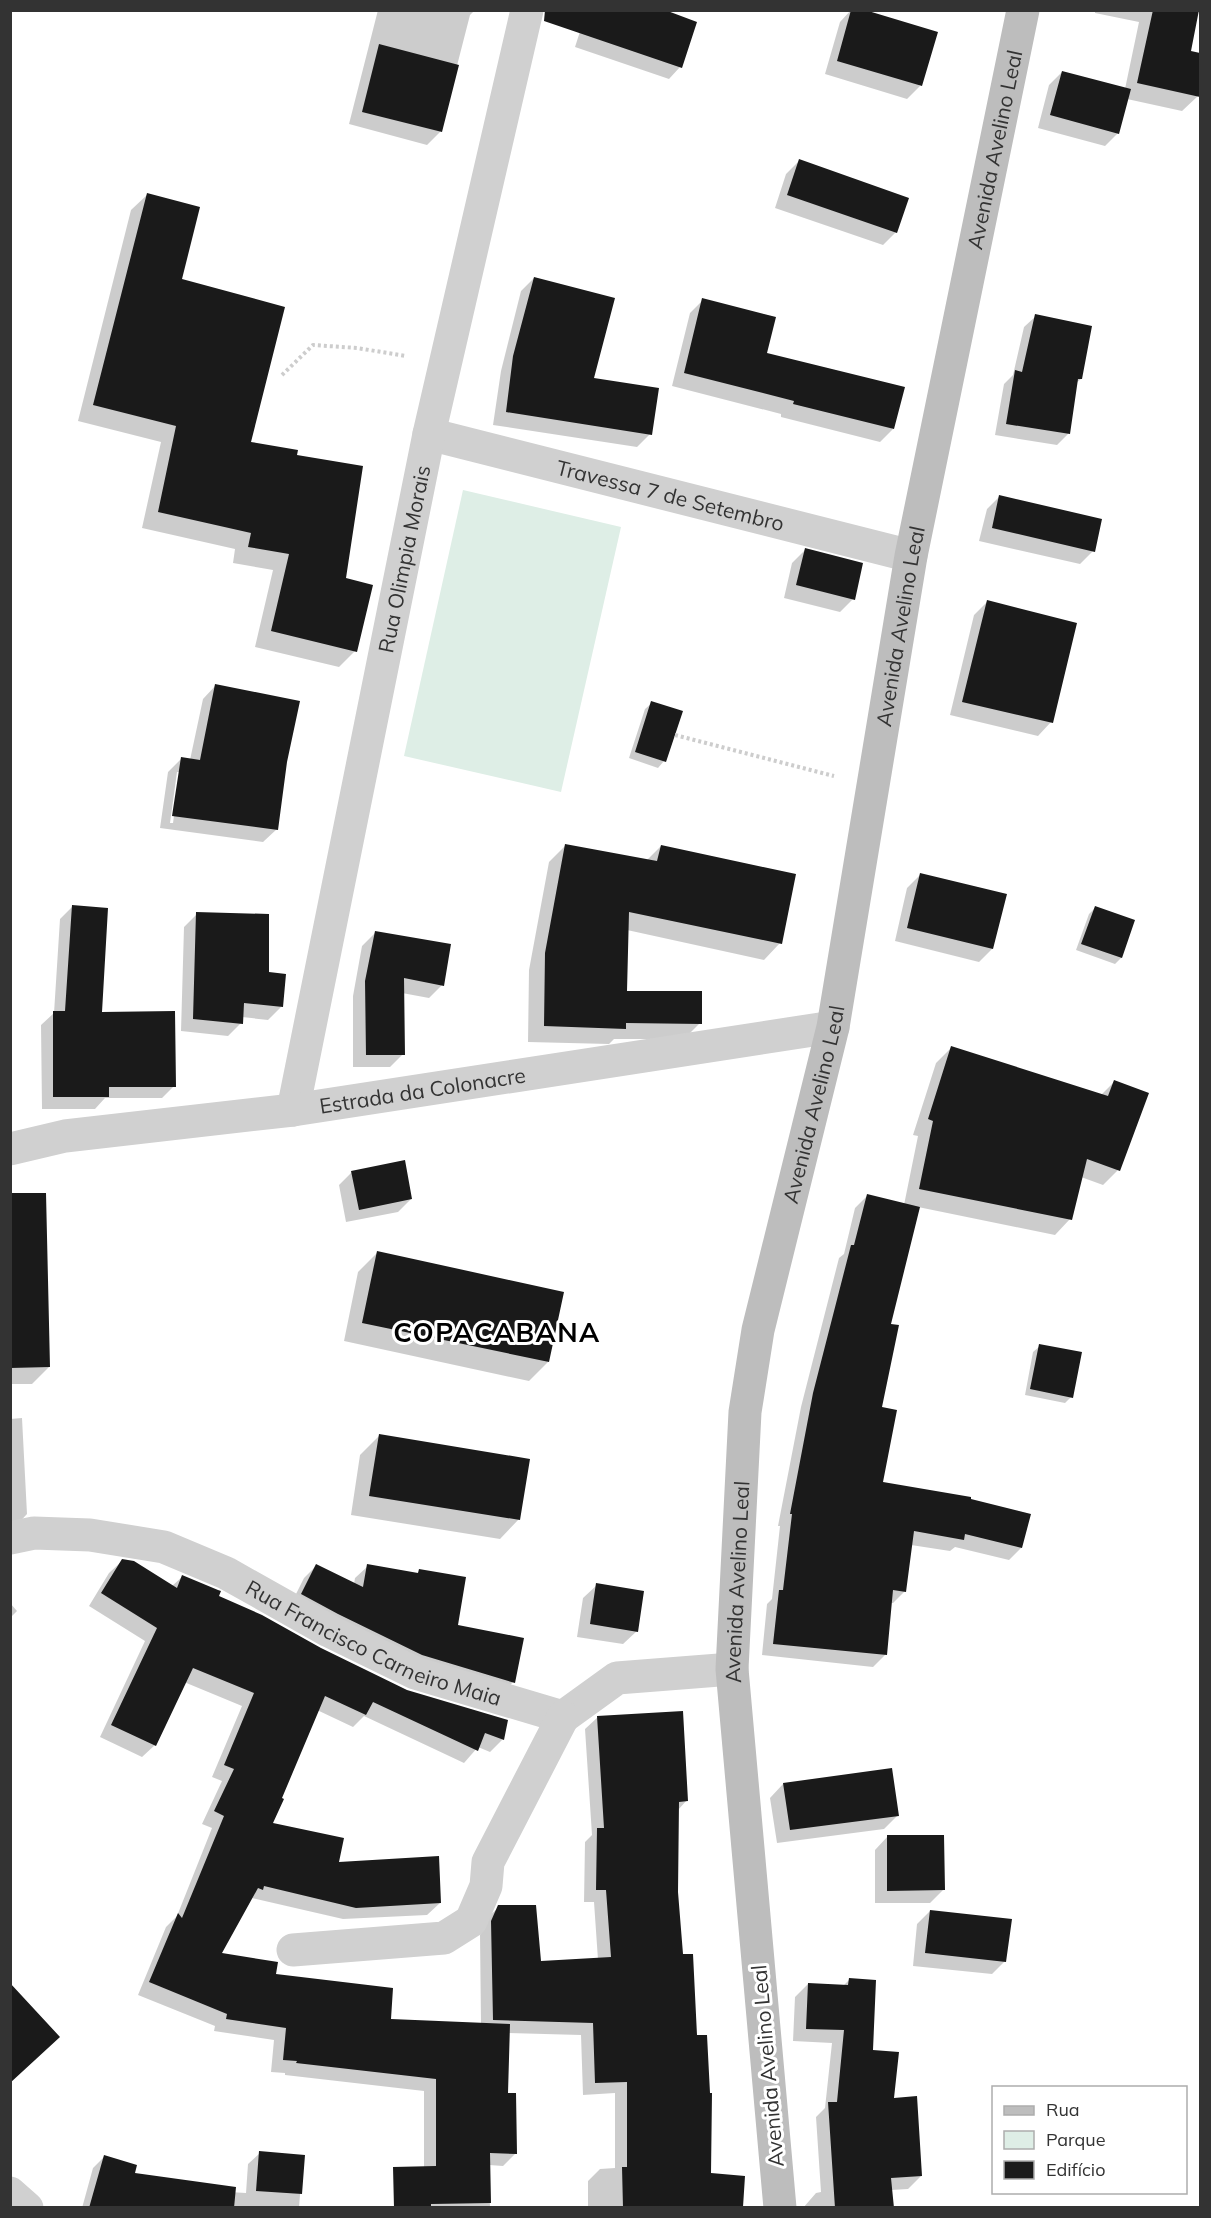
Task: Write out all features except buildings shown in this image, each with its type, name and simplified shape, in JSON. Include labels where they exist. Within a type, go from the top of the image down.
[{"type":"main road","name":"Avenida Avelino Leal","points":[[780,2208],[732,1669],[745,1412],[758,1330],[833,1027],[911,556],[1023,10]]},
{"type":"street","name":"Rua Olimpia Morais","points":[[293,1110],[429,434],[527,10]]},
{"type":"street","name":"Travessa 7 de Setembro","points":[[429,434],[911,556]]},
{"type":"street","name":"Estrada da Colonacre","points":[[10,1149],[65,1136],[293,1110],[833,1027]]},
{"type":"street","name":"Rua Francisco Carneiro Maia","points":[[10,1538],[34,1533],[90,1534],[164,1547],[226,1573],[329,1630],[415,1673],[563,1717]]},
{"type":"street","points":[[293,1950],[444,1938],[471,1921],[486,1886],[488,1862],[563,1717],[617,1678],[732,1669]]},
{"type":"street","points":[[10,2193],[27,2208]]},
{"type":"path","points":[[282,375],[313,345],[357,348],[446,362]]},
{"type":"path","points":[[675,735],[873,786]]},
{"type":"green space","points":[[463,490],[621,527],[561,792],[404,756]]},
{"type":"district","name":"COPACABANA","points":[[497,1332]]}]
